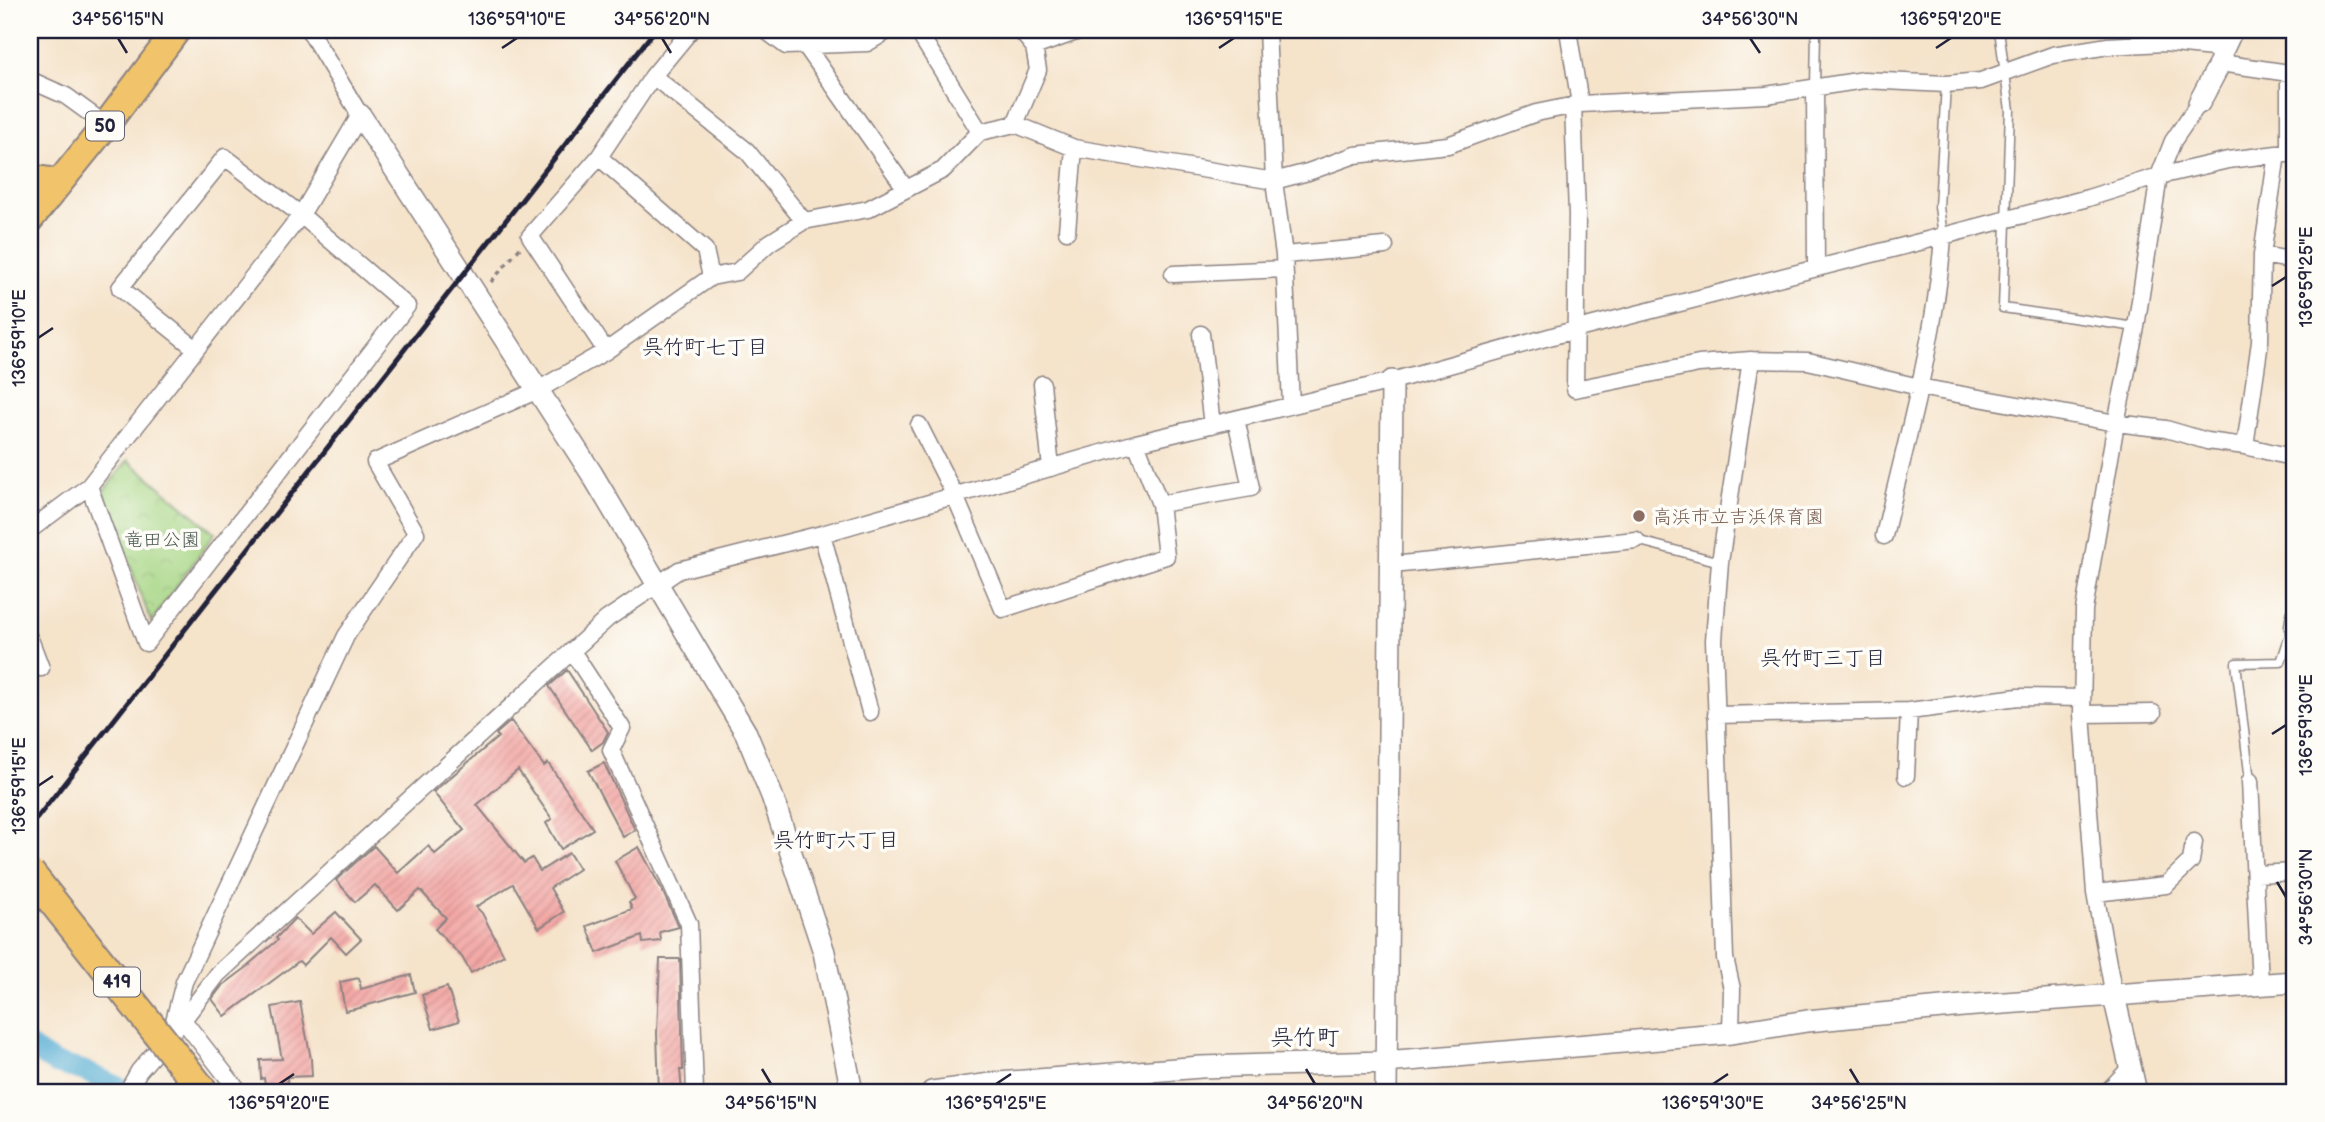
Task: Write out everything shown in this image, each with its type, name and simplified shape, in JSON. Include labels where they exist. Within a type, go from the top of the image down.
[{"type":"highway","points":[[30,179],[57,183]]},
{"type":"highway","name":"419","points":[[30,873],[204,1092]]},
{"type":"main road","name":"50","points":[[30,219],[106,125],[177,30]]},
{"type":"street","points":[[309,30],[360,115],[592,474],[746,733],[772,796],[824,952],[852,1092]]},
{"type":"street","points":[[606,351],[530,236],[599,157],[653,76],[691,30]]},
{"type":"street","points":[[765,30],[786,46],[867,43],[889,30]]},
{"type":"street","points":[[917,30],[980,132]]},
{"type":"street","points":[[1015,124],[1038,70],[1034,47],[1020,30]]},
{"type":"street","points":[[1267,30],[1274,181],[1284,262],[1291,405]]},
{"type":"street","points":[[1568,30],[1576,104],[1575,389],[1699,364],[1751,359],[1808,360],[1919,387],[2166,429],[2207,441],[2245,446],[2295,458]]},
{"type":"street","points":[[1034,47],[1079,31]]},
{"type":"street","points":[[171,1033],[184,982],[346,636],[416,533],[375,462],[538,390],[606,351],[711,277],[737,272],[769,243],[804,221],[868,209],[943,170],[980,132],[1015,124],[1074,148],[1274,181],[1355,155],[1448,145],[1536,113],[1576,104],[1766,95],[1864,80],[1945,84],[1981,81],[2053,55],[2108,46],[2196,38],[2225,47],[2288,74],[2287,154],[2262,255],[2260,342],[2245,446]]},
{"type":"street","points":[[805,46],[906,189]]},
{"type":"street","points":[[2136,1092],[2114,996],[2095,893],[2082,706],[2084,610],[2116,422],[2136,327],[2159,176],[2173,141],[2199,103],[2225,47]]},
{"type":"street","points":[[653,76],[747,150],[804,221]]},
{"type":"street","points":[[30,79],[65,96],[106,125]]},
{"type":"street","points":[[1815,88],[1816,268]]},
{"type":"street","points":[[30,530],[89,486],[301,215],[360,115]]},
{"type":"street","points":[[1067,231],[1074,148]]},
{"type":"street","points":[[127,1092],[139,1071],[218,974],[607,619],[679,570],[822,534],[1136,443],[1392,381],[1574,330],[2088,198],[2159,176],[2228,160],[2287,154]]},
{"type":"street","points":[[89,486],[146,643],[407,306],[301,215],[225,157],[120,288],[196,349]]},
{"type":"street","points":[[599,157],[705,250],[711,277]]},
{"type":"street","points":[[1884,536],[1940,287],[1943,236]]},
{"type":"street","points":[[1173,274],[1284,262],[1385,246]]},
{"type":"street","points":[[2262,255],[2295,261]]},
{"type":"street","points":[[1201,334],[1212,425]]},
{"type":"street","points":[[1731,1033],[1732,989],[1725,958],[1714,640],[1720,562],[1751,359]]},
{"type":"street","points":[[1386,1092],[1392,381]]},
{"type":"street","points":[[1042,384],[1051,468]]},
{"type":"street","points":[[1160,504],[1251,488],[1236,419]]},
{"type":"street","points":[[919,425],[955,496],[1003,609],[1166,556],[1160,504],[1136,443]]},
{"type":"street","points":[[822,534],[870,712]]},
{"type":"street","points":[[1392,565],[1636,540]]},
{"type":"street","points":[[30,639],[41,668]]},
{"type":"street","points":[[572,651],[622,728],[611,750],[689,924],[695,1092]]},
{"type":"street","points":[[1716,715],[1909,711],[2018,697],[2153,713]]},
{"type":"street","points":[[1906,776],[1909,711]]},
{"type":"street","points":[[2250,781],[2260,984]]},
{"type":"street","points":[[2095,893],[2166,885],[2191,861],[2194,842]]},
{"type":"street","points":[[2256,874],[2295,873]]},
{"type":"street","points":[[932,1092],[999,1083],[1201,1067],[1385,1062],[1731,1033],[1807,1021],[1963,1006],[2295,982]]},
{"type":"street","points":[[183,1020],[239,1092]]},
{"type":"street","points":[[2107,1092],[2130,1068]]},
{"type":"lane","points":[[1815,88],[1816,30]]},
{"type":"lane","points":[[1999,30],[2010,110],[2003,308],[2136,327]]},
{"type":"lane","points":[[1943,236],[1939,207],[1945,84]]},
{"type":"lane","points":[[1636,540],[1720,562]]},
{"type":"lane","points":[[2250,781],[2236,663],[2281,662],[2294,619]]},
{"type":"path","points":[[478,297],[530,236]]},
{"type":"green space","name":"竜田公園","points":[[128,460],[215,533],[151,622],[103,492]]},
{"type":"building","points":[[567,670],[608,732],[603,742],[592,750],[549,686]]},
{"type":"building","points":[[511,721],[544,766],[548,763],[593,829],[561,849],[546,823],[552,819],[518,770],[477,805],[524,863],[532,858],[540,871],[569,853],[579,869],[550,888],[564,912],[539,928],[513,884],[476,907],[482,913],[504,955],[471,973],[462,957],[435,929],[446,918],[420,890],[398,910],[375,885],[355,902],[336,880],[374,846],[398,873],[428,846],[435,854],[464,830],[433,792],[498,737],[496,734]]},
{"type":"building","points":[[604,763],[635,830],[623,837],[588,771]]},
{"type":"building","points":[[639,847],[679,927],[660,932],[661,941],[643,943],[642,936],[597,953],[587,926],[632,909],[629,902],[635,899],[615,861]]},
{"type":"building","points":[[336,912],[361,939],[346,953],[331,937],[303,965],[299,961],[225,1016],[212,999],[222,986],[278,940],[276,938],[295,918],[311,934]]},
{"type":"building","points":[[660,959],[680,959],[682,1092],[659,1092],[657,1033]]},
{"type":"building","points":[[411,975],[415,992],[345,1011],[340,982],[359,978],[361,989]]},
{"type":"building","points":[[447,987],[459,1021],[433,1029],[422,995]]},
{"type":"building","points":[[300,1002],[312,1076],[287,1077],[288,1092],[266,1092],[264,1078],[261,1079],[260,1060],[282,1059],[272,1007]]},
{"type":"waterway","points":[[30,1047],[54,1063],[84,1071],[129,1092]]},
{"type":"railway","points":[[30,827],[655,30]]},
{"type":"place","name":"高浜市立吉浜保育園","points":[[1639,516]]},
{"type":"district","name":"呉竹町七丁目","points":[[705,347]]},
{"type":"district","name":"呉竹町三丁目","points":[[1823,658]]},
{"type":"district","name":"呉竹町六丁目","points":[[836,840]]},
{"type":"district","name":"呉竹町","points":[[1305,1037]]}]
